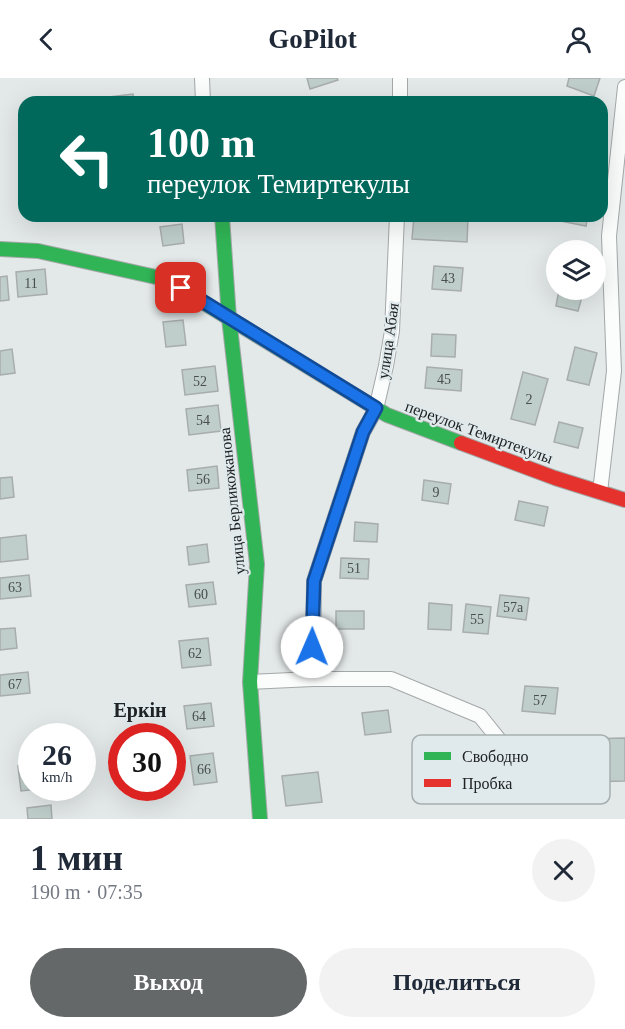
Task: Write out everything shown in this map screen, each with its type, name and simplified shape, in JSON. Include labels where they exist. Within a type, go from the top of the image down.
[{"type":"street","points":[[202,78],[203,96]]},
{"type":"street","points":[[400,78],[400,96]]},
{"type":"street","points":[[600,492],[614,371],[609,236],[625,87]]},
{"type":"street","name":"улица Берликожанова","points":[[222,222],[229,318],[257,564],[250,682],[260,819]]},
{"type":"street","name":"улица Абая","points":[[313,679],[314,581],[363,432],[376,408],[392,330],[397,222]]},
{"type":"street","name":"переулок Темиртекулы","points":[[0,249],[38,251],[165,279],[376,408],[398,419],[555,478],[625,500]]},
{"type":"street","points":[[250,682],[391,679],[480,716],[495,735]]},
{"type":"building","points":[[307,78],[337,78],[338,80],[310,89]]},
{"type":"building","points":[[569,78],[600,78],[594,96],[567,86]]},
{"type":"building","points":[[413,222],[468,222],[467,242],[412,239]]},
{"type":"building","points":[[565,222],[587,222],[586,226]]},
{"type":"building","points":[[182,224],[184,243],[163,246],[160,227]]},
{"type":"building","points":[[434,266],[463,268],[461,291],[432,289]]},
{"type":"building","points":[[45,269],[47,294],[18,297],[16,272]]},
{"type":"building","points":[[7,276],[9,300],[0,301],[0,277]]},
{"type":"building","points":[[557,300],[581,300],[578,311],[556,306]]},
{"type":"building","points":[[183,320],[186,345],[166,347],[163,322]]},
{"type":"building","points":[[432,334],[456,335],[455,357],[431,356]]},
{"type":"building","points":[[575,347],[597,353],[589,385],[567,380]]},
{"type":"building","points":[[12,349],[15,373],[0,375],[0,351]]},
{"type":"building","points":[[215,366],[218,391],[185,395],[182,370]]},
{"type":"building","points":[[427,367],[462,370],[461,391],[425,388]]},
{"type":"building","points":[[523,372],[548,379],[535,425],[511,419]]},
{"type":"building","points":[[218,405],[221,431],[189,435],[186,409]]},
{"type":"building","points":[[559,422],[583,428],[578,448],[554,442]]},
{"type":"building","points":[[217,466],[219,488],[189,491],[187,470]]},
{"type":"building","points":[[12,477],[14,497],[0,499],[0,478]]},
{"type":"building","points":[[424,480],[451,484],[448,504],[422,500]]},
{"type":"building","points":[[519,501],[548,507],[544,526],[515,520]]},
{"type":"building","points":[[355,522],[378,524],[377,542],[354,541]]},
{"type":"building","points":[[26,535],[28,559],[0,562],[0,538]]},
{"type":"building","points":[[207,544],[209,562],[189,565],[187,547]]},
{"type":"building","points":[[341,558],[369,559],[368,579],[340,578]]},
{"type":"building","points":[[29,575],[31,596],[0,599],[0,578]]},
{"type":"building","points":[[213,582],[216,604],[189,607],[186,585]]},
{"type":"building","points":[[500,595],[529,598],[526,620],[497,616]]},
{"type":"building","points":[[429,603],[452,605],[451,630],[428,629]]},
{"type":"building","points":[[466,604],[491,607],[488,634],[463,632]]},
{"type":"building","points":[[336,611],[364,611],[364,629],[336,629]]},
{"type":"building","points":[[15,628],[17,648],[0,650],[0,629]]},
{"type":"building","points":[[208,638],[211,665],[182,668],[179,641]]},
{"type":"building","points":[[28,672],[30,693],[0,696],[0,675]]},
{"type":"building","points":[[525,686],[558,688],[555,714],[522,711]]},
{"type":"building","points":[[211,703],[214,726],[187,729],[184,706]]},
{"type":"building","points":[[388,710],[391,732],[365,735],[362,713]]},
{"type":"building","points":[[610,738],[625,738],[625,781],[610,781]]},
{"type":"building","points":[[213,753],[217,782],[194,785],[190,756]]},
{"type":"building","points":[[318,772],[322,802],[286,806],[282,776]]},
{"type":"building","points":[[51,805],[52,819],[28,819],[27,808]]},
{"type":"traffic: fast","points":[[222,222],[229,318],[257,564],[250,682],[260,819]]},
{"type":"traffic: fast","points":[[0,249],[38,251],[165,279],[387,415],[461,443]]},
{"type":"traffic: jam","points":[[461,443],[555,478],[625,500]]},
{"type":"district","name":"Еркін","points":[[140,710]]},
{"type":"route","points":[[181,288],[376,408],[363,432],[314,581],[312,647]]}]
